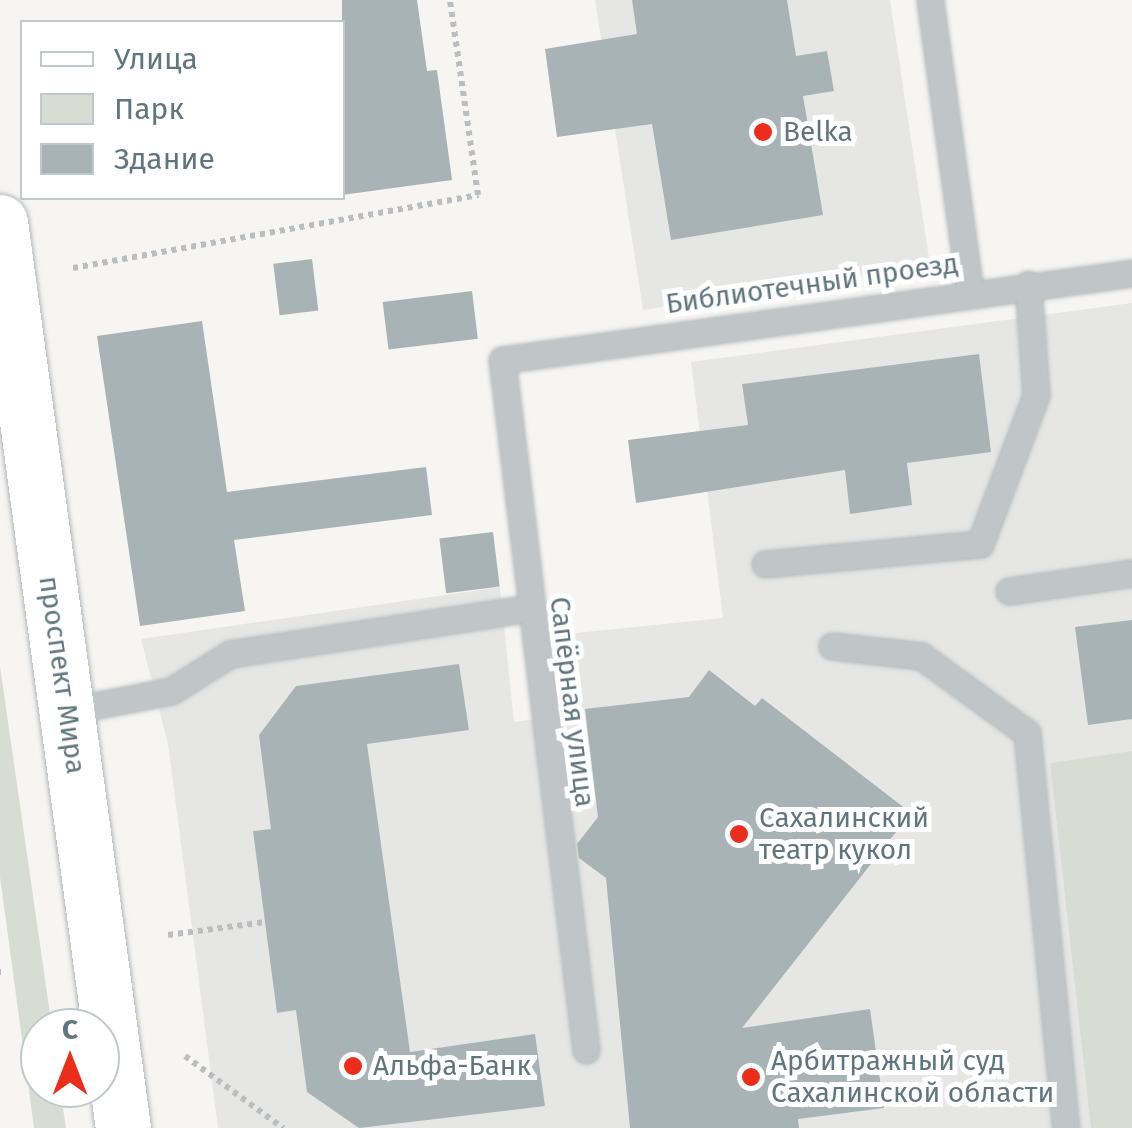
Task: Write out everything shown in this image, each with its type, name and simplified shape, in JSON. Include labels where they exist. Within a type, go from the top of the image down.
[{"type":"main road","name":"проспект Мира","points":[[0,222],[16,456],[67,711],[123,1128]]},
{"type":"lane","points":[[930,0],[970,291]]},
{"type":"lane","name":"Библиотечный проезд","points":[[502,360],[970,291],[1132,273]]},
{"type":"lane","points":[[764,564],[980,544],[1036,395],[1028,284]]},
{"type":"lane","name":"Сапёрная улица","points":[[502,360],[586,1050]]},
{"type":"lane","points":[[1009,591],[1132,573]]},
{"type":"lane","points":[[67,711],[170,691],[230,654],[530,608]]},
{"type":"lane","points":[[832,646],[921,656],[1027,733],[1066,1128]]},
{"type":"path","points":[[72,268],[478,195],[450,0]]},
{"type":"path","points":[[168,935],[265,922]]},
{"type":"path","points":[[185,1056],[283,1128]]},
{"type":"shaded area","name":"Belka","points":[[595,0],[890,0],[930,265],[643,310]]},
{"type":"shaded area","points":[[1132,303],[1132,1128],[218,1128],[168,744],[141,639],[500,587],[514,722],[566,715],[556,635],[723,618],[691,362]]},
{"type":"green space","points":[[0,666],[49,1008],[20,1008],[20,1025],[0,877]]},
{"type":"green space","points":[[1132,751],[1132,1128],[1091,1128],[1050,763]]},
{"type":"green space","points":[[31,1108],[63,1108],[66,1128],[34,1128]]},
{"type":"building","points":[[342,0],[417,0],[427,71],[437,70],[452,180],[345,195]]},
{"type":"building","points":[[632,0],[787,0],[796,56],[827,51],[834,91],[803,96],[823,215],[671,240],[652,124],[557,137],[545,49],[637,34]]},
{"type":"building","points":[[312,259],[318,311],[280,315],[273,264]]},
{"type":"building","points":[[472,291],[478,339],[389,350],[383,302]]},
{"type":"building","points":[[202,321],[227,492],[426,467],[432,515],[234,540],[245,611],[140,626],[97,336]]},
{"type":"building","points":[[979,354],[991,452],[907,463],[912,505],[850,514],[845,470],[636,503],[628,440],[748,425],[742,384]]},
{"type":"building","points":[[493,532],[500,587],[446,593],[439,539]]},
{"type":"building","points":[[1132,620],[1132,719],[1088,725],[1075,627]]},
{"type":"building","points":[[459,664],[469,730],[367,744],[410,1052],[535,1034],[545,1106],[359,1128],[307,1092],[296,1010],[277,1013],[253,831],[271,829],[259,735],[296,686]]},
{"type":"building","name":"Сахалинский театр кукол","points":[[709,670],[755,706],[762,698],[911,813],[742,1028],[870,1009],[884,1108],[798,1119],[799,1128],[630,1128],[606,878],[579,858],[577,844],[598,817],[585,709],[689,697]]},
{"type":"place","name":"Belka","points":[[763,132]]},
{"type":"place","name":"Сахалинский театр кукол","points":[[739,834]]},
{"type":"place","name":"Альфа-Банк","points":[[353,1066]]},
{"type":"place","name":"Арбитражный суд Сахалинской области","points":[[751,1077]]}]
